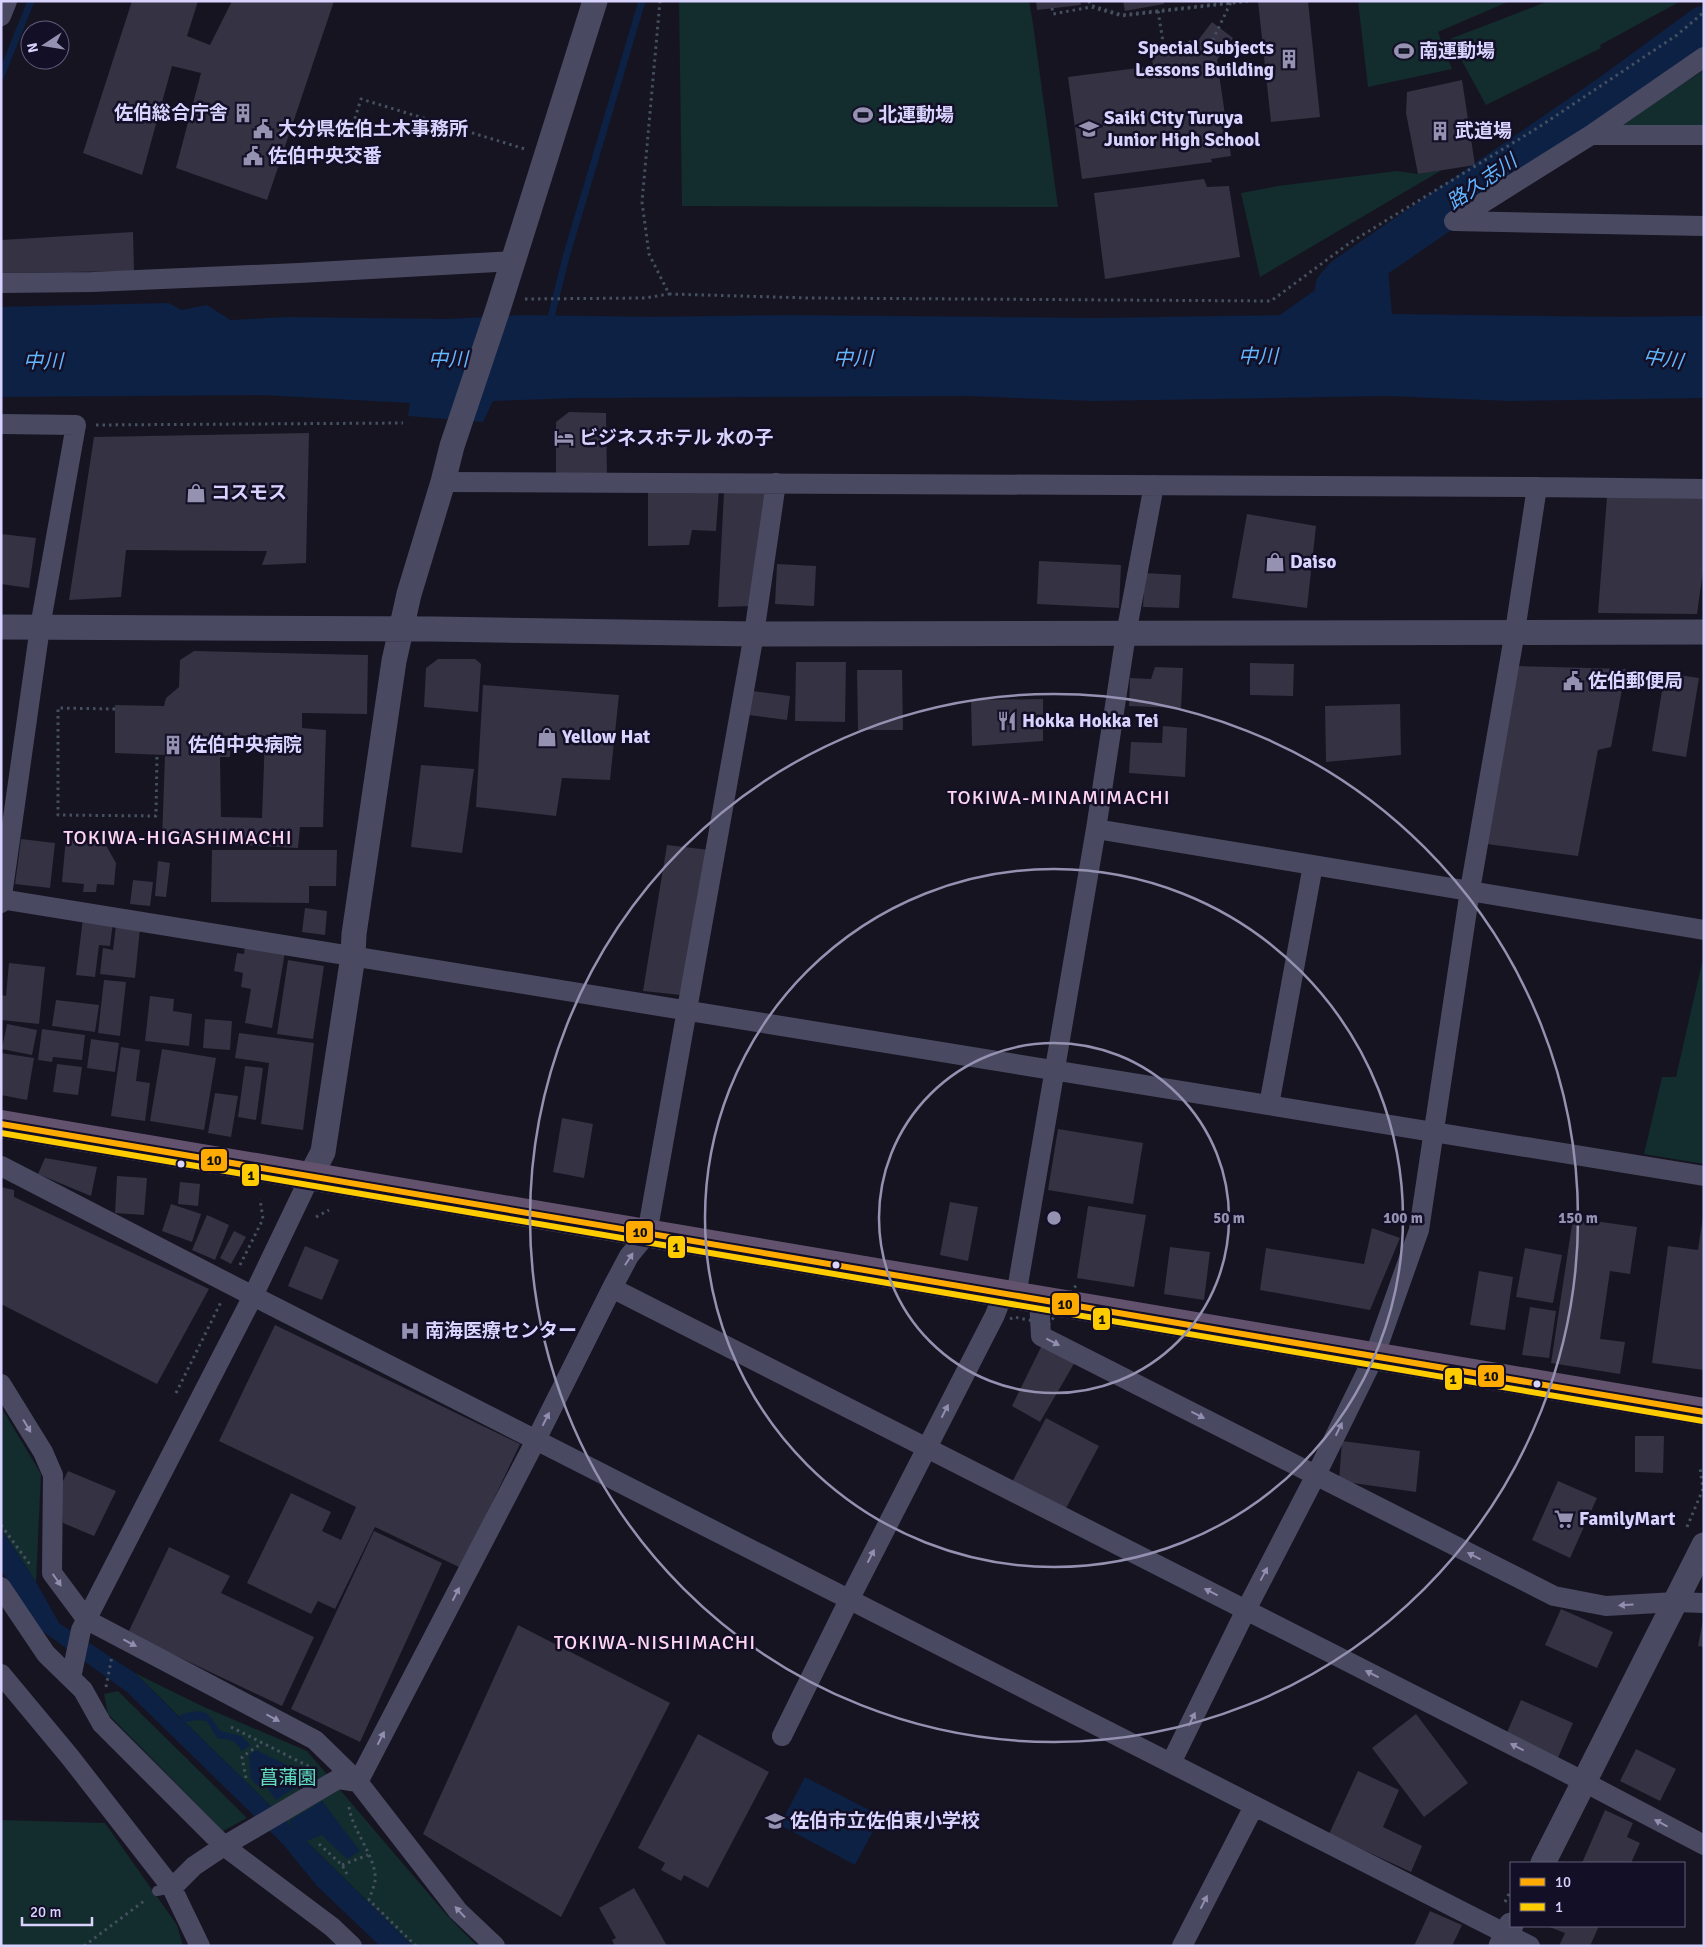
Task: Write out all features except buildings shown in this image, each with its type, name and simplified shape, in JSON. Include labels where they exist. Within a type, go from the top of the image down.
[{"type":"highway","points":[[1,1124],[647,1234],[1017,1302],[1374,1357],[1704,1412]]},
{"type":"street","points":[[1,16],[7,1]]},
{"type":"street","points":[[72,1678],[84,1625],[252,1296],[323,1152],[400,629],[452,446],[498,309],[595,1]]},
{"type":"street","points":[[1704,57],[1591,135],[1454,221],[1704,226]]},
{"type":"street","points":[[1591,135],[1704,135]]},
{"type":"street","points":[[1,283],[181,278],[513,261]]},
{"type":"street","points":[[1,424],[76,425],[40,627],[1,901],[353,956],[1704,1176]]},
{"type":"street","points":[[443,482],[1704,489]]},
{"type":"street","points":[[358,1782],[536,1440],[612,1288],[629,1256],[647,1234],[754,634],[776,483]]},
{"type":"street","points":[[1154,485],[1126,634],[1096,829],[1054,1070],[1017,1302],[1041,1336],[1554,1596],[1606,1606],[1675,1602],[1704,1603]]},
{"type":"street","points":[[1171,1763],[1374,1357],[1420,1230],[1470,890],[1515,631],[1537,487]]},
{"type":"street","points":[[1,627],[400,629],[754,634],[1704,632]]},
{"type":"street","points":[[1096,829],[1704,930]]},
{"type":"street","points":[[1269,1106],[1313,865]]},
{"type":"street","points":[[1,1166],[230,1285],[1530,1946]]},
{"type":"street","points":[[612,1288],[1584,1782],[1704,1845]]},
{"type":"street","points":[[782,1736],[926,1447],[995,1315],[1017,1302]]},
{"type":"street","points":[[1,1384],[43,1452],[53,1475],[52,1573],[84,1625],[315,1740],[358,1782],[458,1911],[495,1946]]},
{"type":"street","points":[[1544,1862],[1704,1546]]},
{"type":"street","points":[[1,1587],[46,1654],[83,1690],[102,1724],[224,1846],[332,1927],[352,1946]]},
{"type":"street","points":[[1,1674],[70,1757],[165,1890],[200,1946]]},
{"type":"street","points":[[165,1890],[194,1866],[224,1846],[338,1779],[358,1782]]},
{"type":"street","points":[[1182,1946],[1254,1806]]},
{"type":"path","points":[[660,1],[642,202],[649,254],[669,294]]},
{"type":"path","points":[[1090,1],[1090,5],[1122,15],[1242,1]]},
{"type":"path","points":[[1052,8],[1053,14],[1091,7],[1122,16],[1251,1]]},
{"type":"path","points":[[1207,52],[1231,2]]},
{"type":"path","points":[[1157,11],[1163,47],[1189,43],[1192,40],[1196,43]]},
{"type":"path","points":[[540,299],[645,298],[669,294],[808,298],[1271,301],[1351,242],[1539,128],[1678,35],[1704,12]]},
{"type":"path","points":[[351,130],[361,99],[528,150]]},
{"type":"path","points":[[76,425],[403,423]]},
{"type":"path","points":[[115,709],[58,708],[58,815],[156,816],[157,755]]},
{"type":"path","points":[[173,1400],[262,1219],[260,1199]]},
{"type":"path","points":[[1017,1302],[1014,1317],[1049,1324],[1077,1284]]},
{"type":"path","points":[[1,1525],[18,1550]]},
{"type":"path","points":[[106,1688],[112,1655]]},
{"type":"path","points":[[231,1727],[314,1769]]},
{"type":"path","points":[[246,1778],[242,1757],[262,1743]]},
{"type":"path","points":[[348,1802],[350,1817],[373,1865],[375,1879],[369,1900],[416,1946]]},
{"type":"path","points":[[319,1844],[342,1865],[348,1876]]},
{"type":"path","points":[[342,1865],[368,1855]]},
{"type":"path","points":[[84,1946],[165,1890]]},
{"type":"green space","name":"北運動場","points":[[679,1],[1029,1],[1058,207],[682,206]]},
{"type":"green space","name":"南運動場","points":[[1358,1],[1510,1],[1438,32],[1452,69],[1368,87]]},
{"type":"green space","points":[[1549,1],[1681,1],[1600,45],[1601,48],[1486,105],[1450,39]]},
{"type":"green space","points":[[1704,70],[1704,129],[1629,131],[1621,124]]},
{"type":"green space","points":[[1442,170],[1260,277],[1241,193],[1278,186],[1397,171],[1418,174]]},
{"type":"green space","points":[[1704,954],[1704,1164],[1644,1154],[1662,1077],[1676,1077]]},
{"type":"green space","points":[[1,1407],[41,1474],[36,1582],[1,1529]]},
{"type":"green space","name":"菖蒲園","points":[[135,1673],[204,1707],[307,1751],[445,1913],[477,1946],[413,1946]]},
{"type":"green space","points":[[118,1691],[247,1818],[223,1831],[108,1714],[104,1694]]},
{"type":"green space","points":[[1,1820],[105,1823],[177,1925],[183,1946],[1,1946]]},
{"type":"water","name":"中川","points":[[1377,246],[1387,258],[1392,314],[1620,317],[1704,316],[1704,398],[1510,401],[1387,396],[1094,401],[967,396],[575,398],[493,401],[483,422],[408,416],[410,403],[262,395],[1,397],[1,307],[169,303],[181,310],[207,305],[230,320],[288,317],[448,319],[522,315],[1099,318],[1280,315]]},
{"type":"water","points":[[1,1529],[36,1582],[59,1623],[135,1673],[182,1720],[180,1715],[204,1712],[220,1731],[241,1736],[250,1745],[242,1751],[232,1741],[218,1739],[207,1721],[185,1722],[295,1830],[289,1821],[322,1801],[360,1851],[347,1859],[322,1835],[306,1841],[413,1946],[380,1946],[317,1886],[282,1843],[127,1692],[41,1630],[1,1570]]},
{"type":"water","points":[[256,1750],[299,1771],[305,1781],[276,1800],[265,1785],[258,1786],[251,1779],[249,1755]]},
{"type":"water","points":[[805,1777],[881,1816],[855,1865],[780,1825]]},
{"type":"waterway","points":[[1,76],[31,1]]},
{"type":"waterway","points":[[549,325],[566,257],[642,1]]},
{"type":"waterway","name":"路久志川","points":[[1336,288],[1346,277],[1611,95],[1704,27]]},
{"type":"transit line","name":"10","points":[[1,1124],[1704,1412]]},
{"type":"transit line","name":"1","points":[[1,1133],[1703,1421]]},
{"type":"place","name":"南運動場","points":[[1404,51]]},
{"type":"place","name":"Special Subjects Lessons Building","points":[[1289,59]]},
{"type":"place","name":"佐伯総合庁舎","points":[[243,113]]},
{"type":"place","name":"北運動場","points":[[863,115]]},
{"type":"place","name":"大分県佐伯土木事務所","points":[[263,129]]},
{"type":"place","name":"Saiki City Turuya Junior High School","points":[[1089,129]]},
{"type":"place","name":"武道場","points":[[1440,131]]},
{"type":"place","name":"佐伯中央交番","points":[[253,156]]},
{"type":"place","name":"ビジネスホテル 水の子","points":[[564,438]]},
{"type":"place","name":"コスモス","points":[[196,493]]},
{"type":"place","name":"Daiso","points":[[1275,562]]},
{"type":"place","name":"佐伯郵便局","points":[[1573,681]]},
{"type":"place","name":"Hokka Hokka Tei","points":[[1007,721]]},
{"type":"place","name":"Yellow Hat","points":[[547,737]]},
{"type":"place","name":"佐伯中央病院","points":[[173,745]]},
{"type":"place","name":"南海医療センター","points":[[410,1331]]},
{"type":"place","name":"FamilyMart","points":[[1564,1519]]},
{"type":"place","name":"佐伯市立佐伯東小学校","points":[[775,1821]]},
{"type":"district","name":"TOKIWA-MINAMIMACHI","points":[[1059,797]]},
{"type":"district","name":"TOKIWA-HIGASHIMACHI","points":[[178,837]]},
{"type":"district","name":"TOKIWA-NISHIMACHI","points":[[655,1642]]}]
